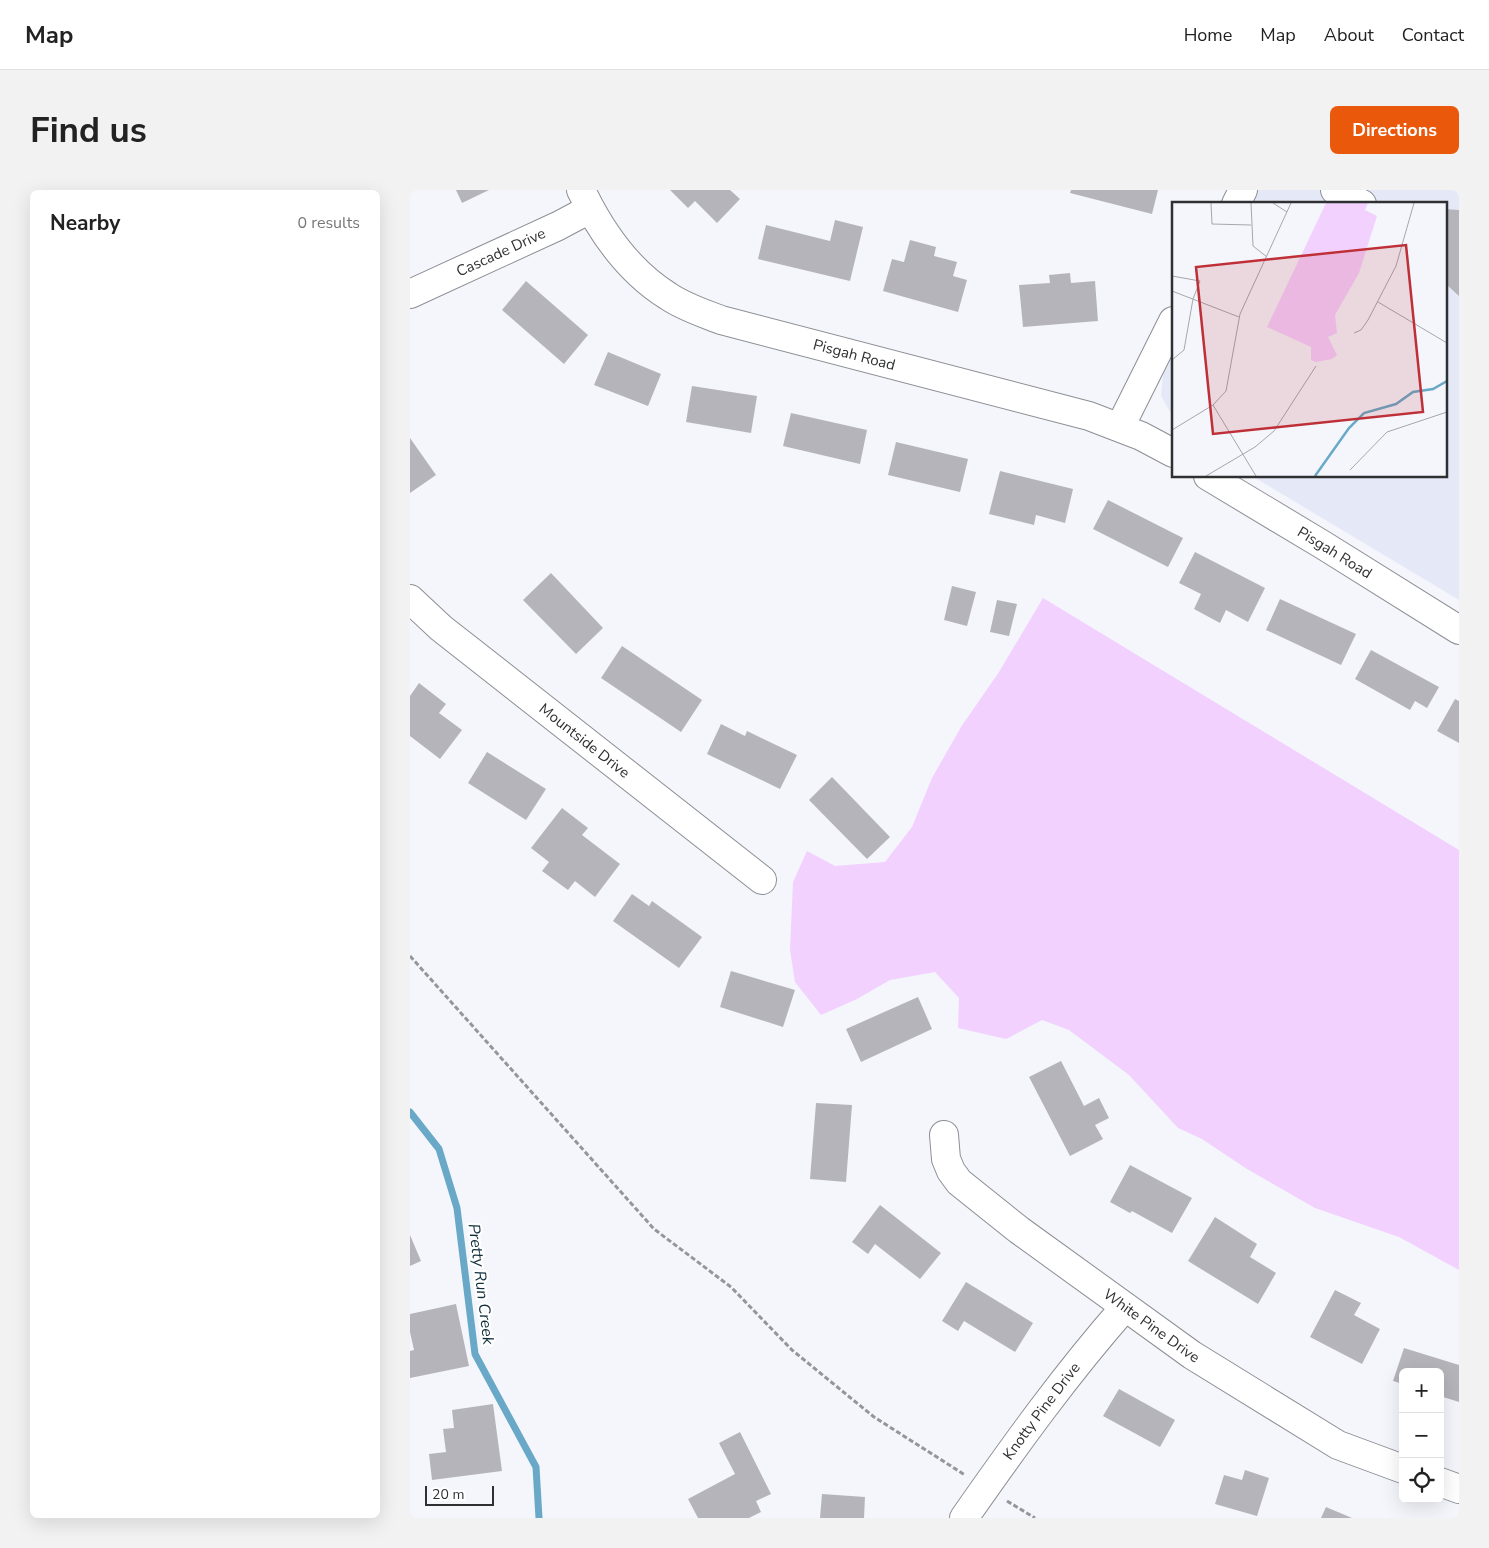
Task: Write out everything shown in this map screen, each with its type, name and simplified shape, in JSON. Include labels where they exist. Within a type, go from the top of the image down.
[{"type":"street","points":[[1237,202],[1243,190]]},
{"type":"street","points":[[1335,190],[1358,202]]},
{"type":"street","name":"Cascade Drive","points":[[410,294],[558,226],[585,200]]},
{"type":"street","name":"Pisgah Road","points":[[585,200],[623,258],[645,280],[669,297],[694,310],[721,320],[1089,416],[1141,436],[1172,452]]},
{"type":"street","points":[[1120,427],[1172,323]]},
{"type":"street","name":"Pisgah Road","points":[[1211,478],[1459,630]]},
{"type":"street","name":"Mountside Drive","points":[[410,599],[441,628],[762,880]]},
{"type":"street","name":"White Pine Drive","points":[[944,1135],[946,1159],[951,1171],[959,1182],[1019,1230],[1192,1355],[1338,1444],[1399,1467]]},
{"type":"street","name":"Knotty Pine Drive","points":[[964,1518],[1041,1410],[1125,1307]]},
{"type":"street","points":[[1444,1483],[1459,1488]]},
{"type":"path","points":[[410,956],[654,1229],[732,1287],[792,1350],[874,1417],[968,1477]]},
{"type":"path","points":[[1004,1499],[1035,1518]]},
{"type":"shaded area","points":[[1256,190],[1459,190],[1459,600],[1255,478],[1446,478],[1446,202],[1249,202]]},
{"type":"shaded area","points":[[1172,343],[1172,415],[1161,396],[1165,355]]},
{"type":"shaded area","points":[[1043,598],[1459,850],[1459,1270],[1399,1237],[1315,1208],[1247,1169],[1202,1139],[1178,1128],[1129,1075],[1069,1030],[1042,1020],[1006,1039],[958,1028],[959,998],[935,972],[890,980],[857,999],[821,1015],[795,982],[790,950],[793,882],[807,851],[835,866],[885,862],[912,827],[932,778],[961,727],[999,672]]},
{"type":"building","points":[[456,190],[489,190],[462,203]]},
{"type":"building","points":[[670,190],[730,190],[740,199],[717,223],[695,201],[688,208]]},
{"type":"building","points":[[1071,190],[1158,190],[1152,214],[1070,193]]},
{"type":"building","points":[[1446,209],[1459,210],[1459,296],[1447,285]]},
{"type":"building","points":[[835,220],[863,227],[850,281],[758,259],[766,225],[830,241]]},
{"type":"building","points":[[910,240],[936,247],[934,256],[957,262],[953,276],[967,280],[958,312],[883,291],[892,259],[904,262]]},
{"type":"building","points":[[1070,273],[1071,283],[1095,281],[1098,321],[1023,327],[1019,285],[1050,283],[1049,275]]},
{"type":"building","points":[[526,281],[588,335],[564,364],[502,310]]},
{"type":"building","points":[[608,352],[661,374],[648,406],[594,385]]},
{"type":"building","points":[[692,386],[757,396],[751,433],[686,422]]},
{"type":"building","points":[[791,413],[867,430],[860,464],[783,446]]},
{"type":"building","points":[[410,438],[436,475],[410,493]]},
{"type":"building","points":[[896,442],[968,459],[960,492],[888,475]]},
{"type":"building","points":[[1000,471],[1073,489],[1065,523],[1036,515],[1034,525],[989,514]]},
{"type":"building","points":[[1108,500],[1183,538],[1168,567],[1093,529]]},
{"type":"building","points":[[1195,552],[1265,588],[1248,622],[1226,610],[1220,623],[1194,609],[1201,594],[1179,583]]},
{"type":"building","points":[[551,573],[603,628],[576,654],[523,600]]},
{"type":"building","points":[[952,586],[976,592],[967,626],[944,620]]},
{"type":"building","points":[[1280,599],[1356,634],[1341,665],[1266,630]]},
{"type":"building","points":[[997,600],[1017,604],[1009,636],[990,632]]},
{"type":"building","points":[[622,646],[702,700],[681,732],[601,678]]},
{"type":"building","points":[[1371,650],[1439,687],[1427,708],[1415,701],[1410,710],[1355,679]]},
{"type":"building","points":[[419,683],[446,704],[439,713],[462,730],[440,759],[410,736],[410,696]]},
{"type":"building","points":[[1455,699],[1459,701],[1459,743],[1437,731]]},
{"type":"building","points":[[721,724],[745,736],[747,731],[797,755],[780,789],[707,754]]},
{"type":"building","points":[[487,752],[546,789],[526,820],[468,783]]},
{"type":"building","points":[[832,777],[890,837],[867,859],[809,800]]},
{"type":"building","points":[[562,808],[588,828],[582,835],[620,864],[595,897],[575,881],[568,890],[542,871],[549,862],[531,848]]},
{"type":"building","points":[[632,894],[649,906],[652,901],[702,937],[679,968],[613,921]]},
{"type":"building","points":[[731,971],[795,990],[783,1027],[720,1007]]},
{"type":"building","points":[[918,997],[932,1029],[861,1062],[846,1029]]},
{"type":"building","points":[[1061,1061],[1084,1106],[1099,1098],[1109,1118],[1095,1125],[1103,1139],[1070,1156],[1029,1077]]},
{"type":"building","points":[[816,1103],[852,1105],[846,1182],[810,1179]]},
{"type":"building","points":[[1130,1165],[1192,1198],[1172,1233],[1132,1211],[1130,1213],[1110,1202]]},
{"type":"building","points":[[880,1205],[941,1253],[920,1279],[875,1244],[868,1254],[852,1242]]},
{"type":"building","points":[[1215,1217],[1257,1244],[1250,1257],[1276,1273],[1258,1304],[1188,1261]]},
{"type":"building","points":[[410,1235],[421,1261],[410,1266]]},
{"type":"building","points":[[966,1282],[1033,1323],[1015,1352],[964,1321],[958,1331],[942,1321]]},
{"type":"building","points":[[1335,1290],[1361,1303],[1354,1315],[1380,1329],[1362,1364],[1310,1337]]},
{"type":"building","points":[[456,1304],[469,1366],[410,1378],[410,1351],[414,1350],[410,1332],[410,1314]]},
{"type":"building","points":[[1404,1348],[1459,1365],[1459,1402],[1444,1397],[1444,1368],[1399,1368],[1399,1383],[1393,1381]]},
{"type":"building","points":[[1119,1389],[1175,1420],[1160,1447],[1103,1416]]},
{"type":"building","points":[[493,1404],[502,1471],[432,1480],[429,1454],[446,1452],[443,1429],[454,1428],[452,1410]]},
{"type":"building","points":[[740,1432],[771,1494],[756,1501],[761,1512],[749,1518],[698,1518],[688,1499],[735,1474],[719,1443]]},
{"type":"building","points":[[1245,1470],[1269,1478],[1257,1516],[1215,1504],[1224,1475],[1242,1480]]},
{"type":"building","points":[[822,1494],[865,1497],[864,1518],[820,1518]]},
{"type":"building","points":[[1326,1507],[1352,1518],[1321,1518]]},
{"type":"waterway","name":"Pretty Run Creek","points":[[410,1112],[439,1149],[457,1208],[475,1354],[536,1467],[539,1518]]}]
